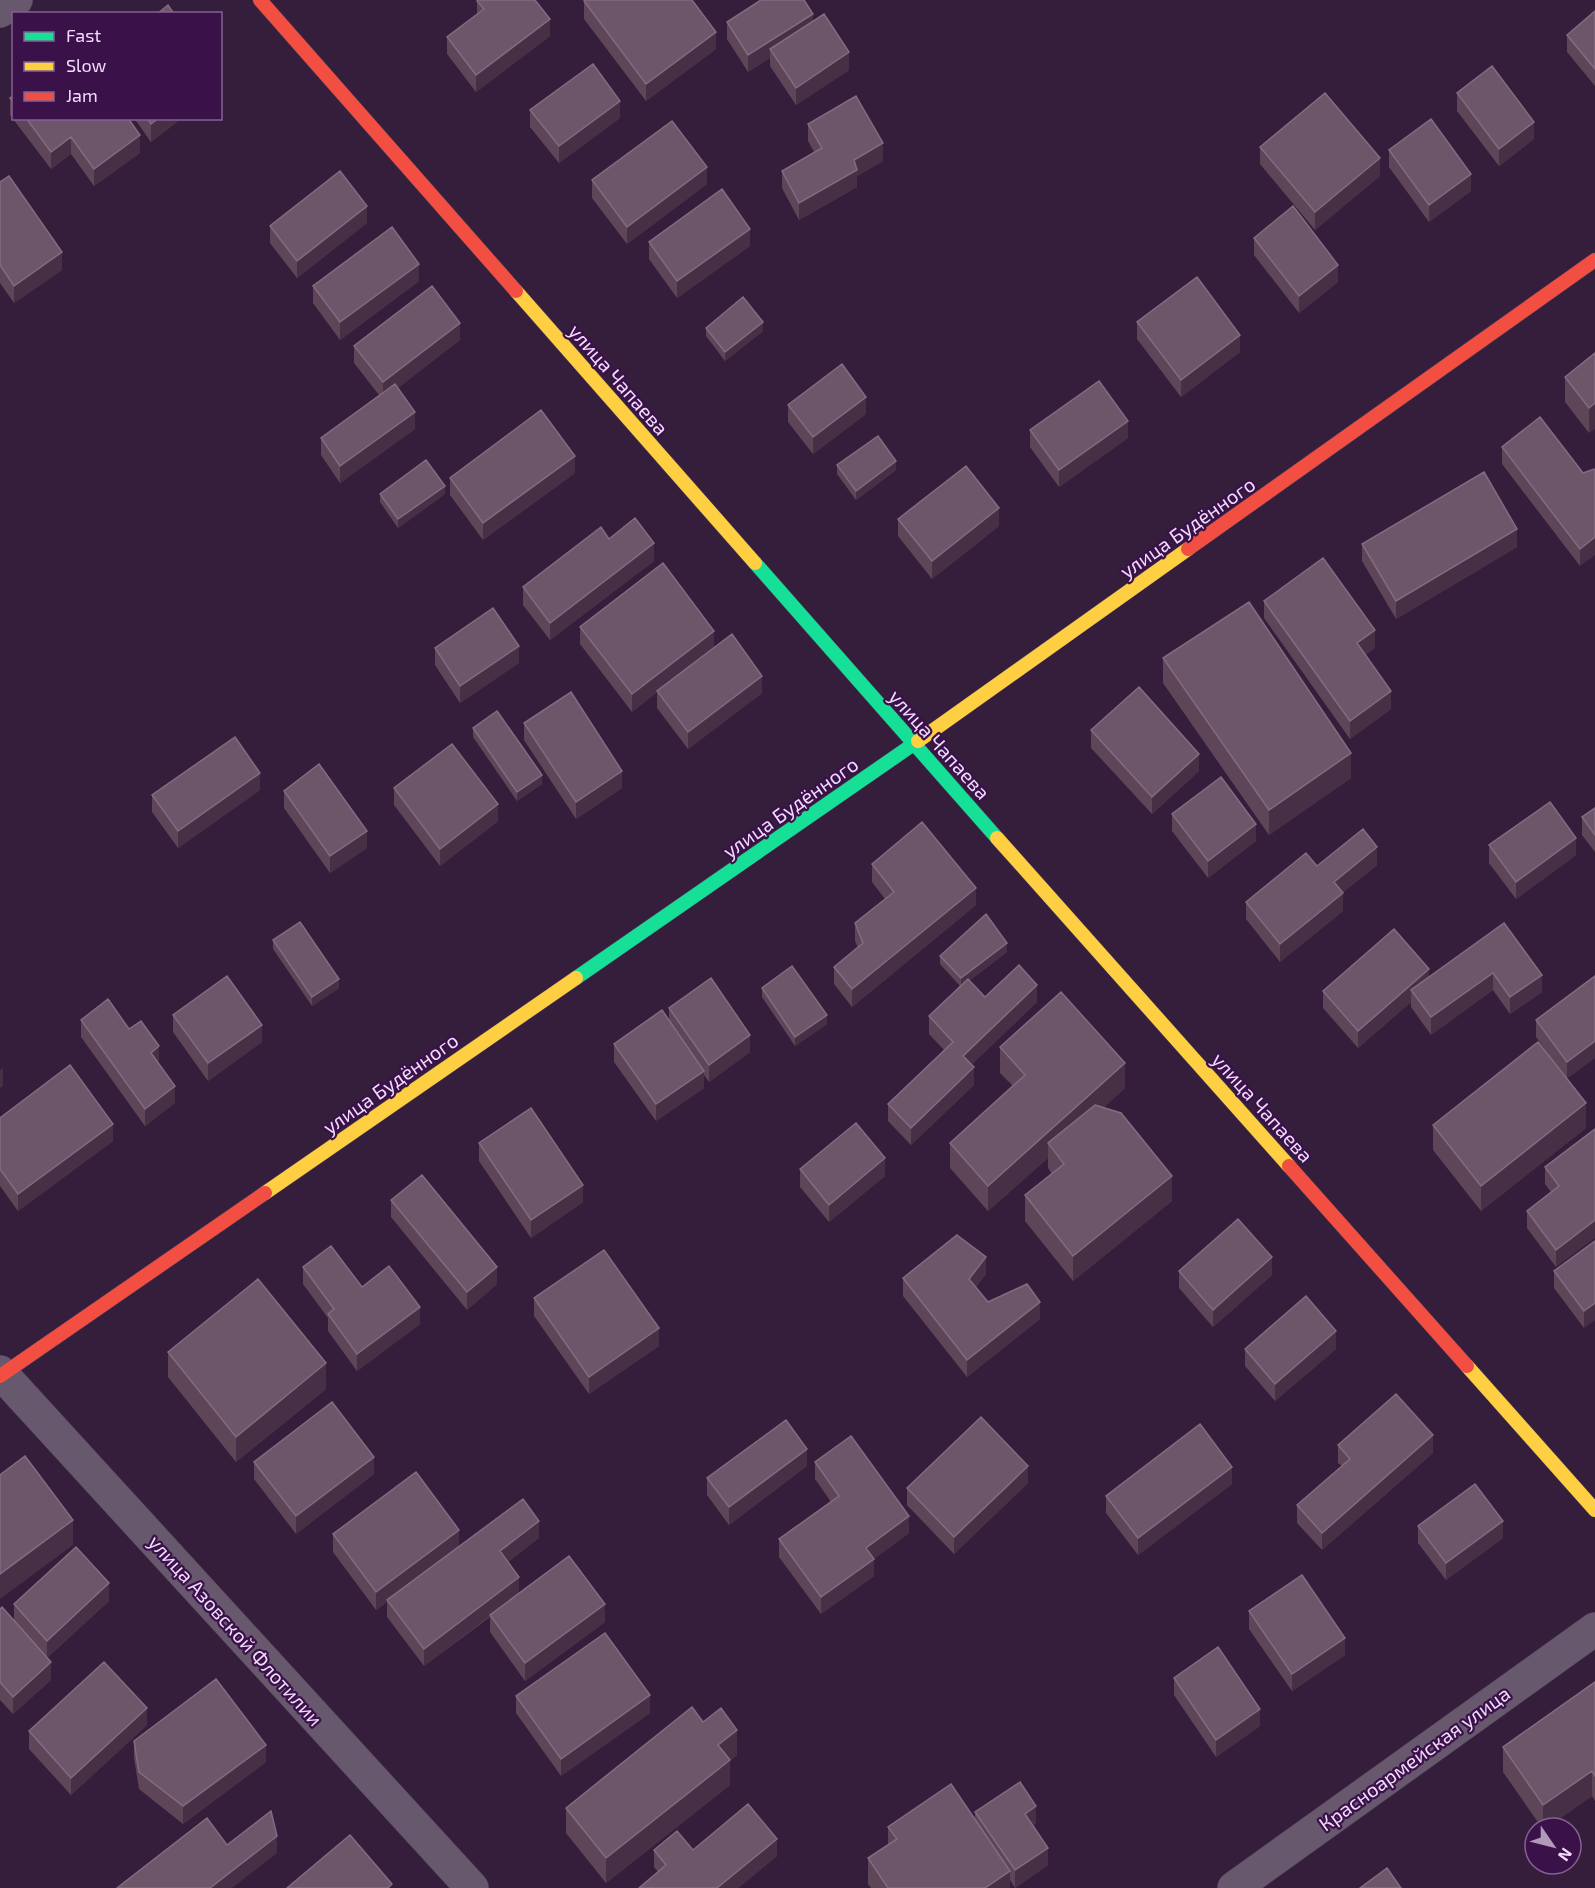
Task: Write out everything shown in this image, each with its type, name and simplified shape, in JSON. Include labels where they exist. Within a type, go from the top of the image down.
[{"type":"street","points":[[0,11],[16,0]]},
{"type":"street","name":"улица Чапаева","points":[[260,0],[914,744],[1595,1510]]},
{"type":"street","name":"улица Будённого","points":[[1,1374],[914,744],[1595,260]]},
{"type":"street","name":"улица Азовской Флотилии","points":[[1,1374],[472,1888]]},
{"type":"street","name":"Красноармейская улица","points":[[1234,1888],[1595,1629]]},
{"type":"building","points":[[478,0],[535,0],[550,19],[476,75],[447,37],[484,9]]},
{"type":"building","points":[[692,0],[716,32],[646,84],[584,1]]},
{"type":"building","points":[[761,0],[804,0],[813,14],[748,55],[727,22]]},
{"type":"building","points":[[168,5],[173,12],[159,12]]},
{"type":"building","points":[[1595,11],[1595,69],[1567,35]]},
{"type":"building","points":[[824,14],[849,52],[796,88],[770,49]]},
{"type":"building","points":[[593,64],[620,101],[559,146],[530,110]]},
{"type":"building","points":[[1492,66],[1534,122],[1499,149],[1457,93]]},
{"type":"building","points":[[1325,93],[1380,158],[1315,212],[1260,147]]},
{"type":"building","points":[[856,96],[883,143],[854,160],[857,170],[799,203],[782,171],[822,148],[808,124]]},
{"type":"building","points":[[1431,119],[1471,174],[1429,205],[1389,150]]},
{"type":"building","points":[[27,120],[129,120],[140,135],[94,169],[71,137],[51,152]]},
{"type":"building","points":[[672,121],[707,167],[627,227],[592,180]]},
{"type":"building","points":[[340,171],[367,206],[297,261],[270,226]]},
{"type":"building","points":[[9,176],[62,252],[14,286],[0,265],[0,182]]},
{"type":"building","points":[[722,189],[750,229],[677,281],[649,242]]},
{"type":"building","points":[[1293,206],[1338,265],[1299,296],[1254,238]]},
{"type":"building","points":[[392,227],[419,264],[340,322],[313,286]]},
{"type":"building","points":[[1197,277],[1240,335],[1181,380],[1137,322]]},
{"type":"building","points":[[432,286],[460,323],[383,382],[354,346]]},
{"type":"building","points":[[743,297],[763,322],[725,352],[706,328]]},
{"type":"building","points":[[1595,353],[1595,403],[1589,408],[1565,377]]},
{"type":"building","points":[[842,364],[866,397],[813,437],[788,405]]},
{"type":"building","points":[[1099,381],[1128,421],[1059,470],[1030,430]]},
{"type":"building","points":[[395,384],[415,412],[340,466],[321,438]]},
{"type":"building","points":[[541,410],[575,456],[483,523],[450,478]]},
{"type":"building","points":[[1540,417],[1583,473],[1595,470],[1595,537],[1580,549],[1502,447]]},
{"type":"building","points":[[878,436],[896,461],[856,491],[837,465]]},
{"type":"building","points":[[426,460],[445,486],[398,519],[380,494]]},
{"type":"building","points":[[966,466],[999,508],[932,561],[898,519]]},
{"type":"building","points":[[1484,472],[1517,529],[1396,601],[1362,544]]},
{"type":"building","points":[[635,518],[654,543],[550,623],[523,587],[601,527],[609,539]]},
{"type":"building","points":[[1323,558],[1375,630],[1357,643],[1391,691],[1350,721],[1264,601]]},
{"type":"building","points":[[663,563],[714,631],[632,694],[580,627]]},
{"type":"building","points":[[1249,602],[1351,753],[1269,810],[1163,658]]},
{"type":"building","points":[[493,608],[519,646],[460,686],[435,648]]},
{"type":"building","points":[[732,634],[762,676],[688,732],[657,691]]},
{"type":"building","points":[[1139,687],[1199,754],[1152,797],[1091,730]]},
{"type":"building","points":[[571,692],[622,771],[576,802],[524,723]]},
{"type":"building","points":[[497,711],[542,775],[517,792],[473,728]]},
{"type":"building","points":[[235,737],[260,773],[178,831],[152,795]]},
{"type":"building","points":[[452,744],[498,804],[440,849],[394,788]]},
{"type":"building","points":[[319,764],[367,831],[330,856],[284,791]]},
{"type":"building","points":[[1221,777],[1256,824],[1208,861],[1172,814]]},
{"type":"building","points":[[1550,802],[1576,838],[1516,882],[1489,845]]},
{"type":"building","points":[[1595,808],[1595,835],[1582,817]]},
{"type":"building","points":[[922,822],[976,888],[852,989],[834,967],[863,943],[855,923],[894,892],[872,864]]},
{"type":"building","points":[[1363,829],[1377,847],[1334,882],[1343,893],[1280,944],[1246,902],[1306,853],[1317,866]]},
{"type":"building","points":[[986,914],[1007,943],[961,978],[940,956]]},
{"type":"building","points":[[300,922],[339,979],[312,997],[273,940]]},
{"type":"building","points":[[1504,923],[1542,975],[1510,997],[1493,973],[1431,1017],[1411,990]]},
{"type":"building","points":[[1394,929],[1429,969],[1358,1031],[1323,991]]},
{"type":"building","points":[[1019,965],[1037,985],[963,1056],[974,1067],[911,1128],[888,1104],[953,1042],[929,1016],[968,979],[985,997]]},
{"type":"building","points":[[792,966],[827,1015],[795,1037],[762,988]]},
{"type":"building","points":[[227,976],[262,1025],[208,1063],[173,1015]]},
{"type":"building","points":[[1595,976],[1595,1041],[1567,1062],[1536,1020]]},
{"type":"building","points":[[711,978],[750,1035],[709,1065],[669,1008]]},
{"type":"building","points":[[1061,992],[1125,1063],[988,1186],[950,1143],[1025,1075],[1000,1047]]},
{"type":"building","points":[[108,999],[129,1029],[141,1021],[159,1046],[151,1053],[175,1086],[145,1109],[81,1020]]},
{"type":"building","points":[[662,1010],[704,1071],[656,1104],[614,1044]]},
{"type":"building","points":[[1538,1042],[1586,1103],[1481,1186],[1433,1125]]},
{"type":"building","points":[[70,1065],[113,1124],[18,1194],[0,1169],[0,1118]]},
{"type":"building","points":[[1095,1105],[1121,1113],[1172,1176],[1073,1256],[1025,1195],[1064,1164],[1048,1143]]},
{"type":"building","points":[[531,1108],[583,1185],[531,1220],[479,1143]]},
{"type":"building","points":[[856,1123],[885,1158],[829,1205],[800,1169]]},
{"type":"building","points":[[1595,1129],[1595,1220],[1556,1250],[1527,1211],[1559,1186],[1545,1167]]},
{"type":"building","points":[[422,1175],[497,1267],[467,1292],[391,1200]]},
{"type":"building","points":[[1238,1219],[1272,1257],[1213,1310],[1179,1271]]},
{"type":"building","points":[[957,1235],[986,1257],[969,1279],[988,1302],[1027,1284],[1040,1302],[967,1360],[903,1278]]},
{"type":"building","points":[[1595,1241],[1595,1303],[1584,1311],[1554,1271]]},
{"type":"building","points":[[331,1246],[362,1287],[389,1266],[420,1307],[357,1354],[328,1314],[334,1309],[303,1267]]},
{"type":"building","points":[[604,1250],[659,1328],[589,1377],[534,1298]]},
{"type":"building","points":[[258,1279],[326,1363],[236,1437],[168,1352]]},
{"type":"building","points":[[1306,1296],[1336,1331],[1275,1384],[1245,1349]]},
{"type":"building","points":[[1396,1394],[1433,1435],[1322,1533],[1297,1505],[1350,1459],[1338,1445]]},
{"type":"building","points":[[332,1402],[374,1457],[296,1516],[254,1462]]},
{"type":"building","points":[[981,1417],[1028,1466],[954,1537],[907,1488]]},
{"type":"building","points":[[786,1420],[807,1449],[729,1507],[707,1478]]},
{"type":"building","points":[[1200,1424],[1232,1467],[1138,1538],[1106,1496]]},
{"type":"building","points":[[851,1436],[909,1516],[866,1548],[874,1559],[821,1597],[779,1539],[839,1496],[815,1462]]},
{"type":"building","points":[[25,1456],[73,1520],[0,1574],[0,1475]]},
{"type":"building","points":[[416,1472],[459,1530],[376,1592],[333,1534]]},
{"type":"building","points":[[1475,1484],[1503,1521],[1446,1563],[1418,1526]]},
{"type":"building","points":[[523,1499],[539,1521],[500,1551],[519,1577],[424,1649],[387,1600]]},
{"type":"building","points":[[76,1547],[109,1583],[47,1641],[14,1604]]},
{"type":"building","points":[[569,1556],[605,1604],[525,1663],[490,1615]]},
{"type":"building","points":[[1302,1575],[1345,1638],[1292,1674],[1249,1611]]},
{"type":"building","points":[[2,1607],[51,1662],[13,1697],[0,1682],[0,1609]]},
{"type":"building","points":[[605,1633],[650,1695],[561,1759],[516,1696]]},
{"type":"building","points":[[1218,1647],[1260,1709],[1216,1740],[1174,1678]]},
{"type":"building","points":[[104,1662],[147,1708],[71,1778],[29,1731]]},
{"type":"building","points":[[216,1679],[266,1745],[183,1806],[139,1772],[134,1741]]},
{"type":"building","points":[[1595,1682],[1595,1776],[1592,1771],[1543,1805],[1503,1747]]},
{"type":"building","points":[[692,1707],[703,1722],[721,1708],[737,1730],[718,1745],[730,1760],[606,1858],[566,1808]]},
{"type":"building","points":[[1020,1782],[1036,1806],[1025,1814],[1048,1848],[1015,1870],[975,1812]]},
{"type":"building","points":[[951,1784],[1010,1871],[985,1888],[888,1888],[868,1858],[897,1839],[888,1827]]},
{"type":"building","points":[[748,1804],[777,1839],[717,1888],[639,1888],[666,1865],[654,1850],[677,1831],[693,1850]]},
{"type":"building","points":[[271,1811],[277,1836],[210,1888],[117,1888],[207,1818],[227,1845]]},
{"type":"building","points":[[350,1835],[392,1884],[388,1888],[287,1888]]},
{"type":"building","points":[[1387,1868],[1401,1888],[1360,1888]]},
{"type":"traffic: fast","points":[[755,563],[997,838]]},
{"type":"traffic: fast","points":[[576,978],[918,741]]},
{"type":"traffic: slow","points":[[516,291],[755,563]]},
{"type":"traffic: slow","points":[[918,741],[1188,549]]},
{"type":"traffic: slow","points":[[997,838],[1289,1166]]},
{"type":"traffic: slow","points":[[265,1193],[576,978]]},
{"type":"traffic: slow","points":[[1467,1366],[1595,1510]]},
{"type":"traffic: jam","points":[[260,0],[516,291]]},
{"type":"traffic: jam","points":[[1188,549],[1595,260]]},
{"type":"traffic: jam","points":[[1289,1166],[1467,1366]]},
{"type":"traffic: jam","points":[[0,1376],[265,1193]]}]
